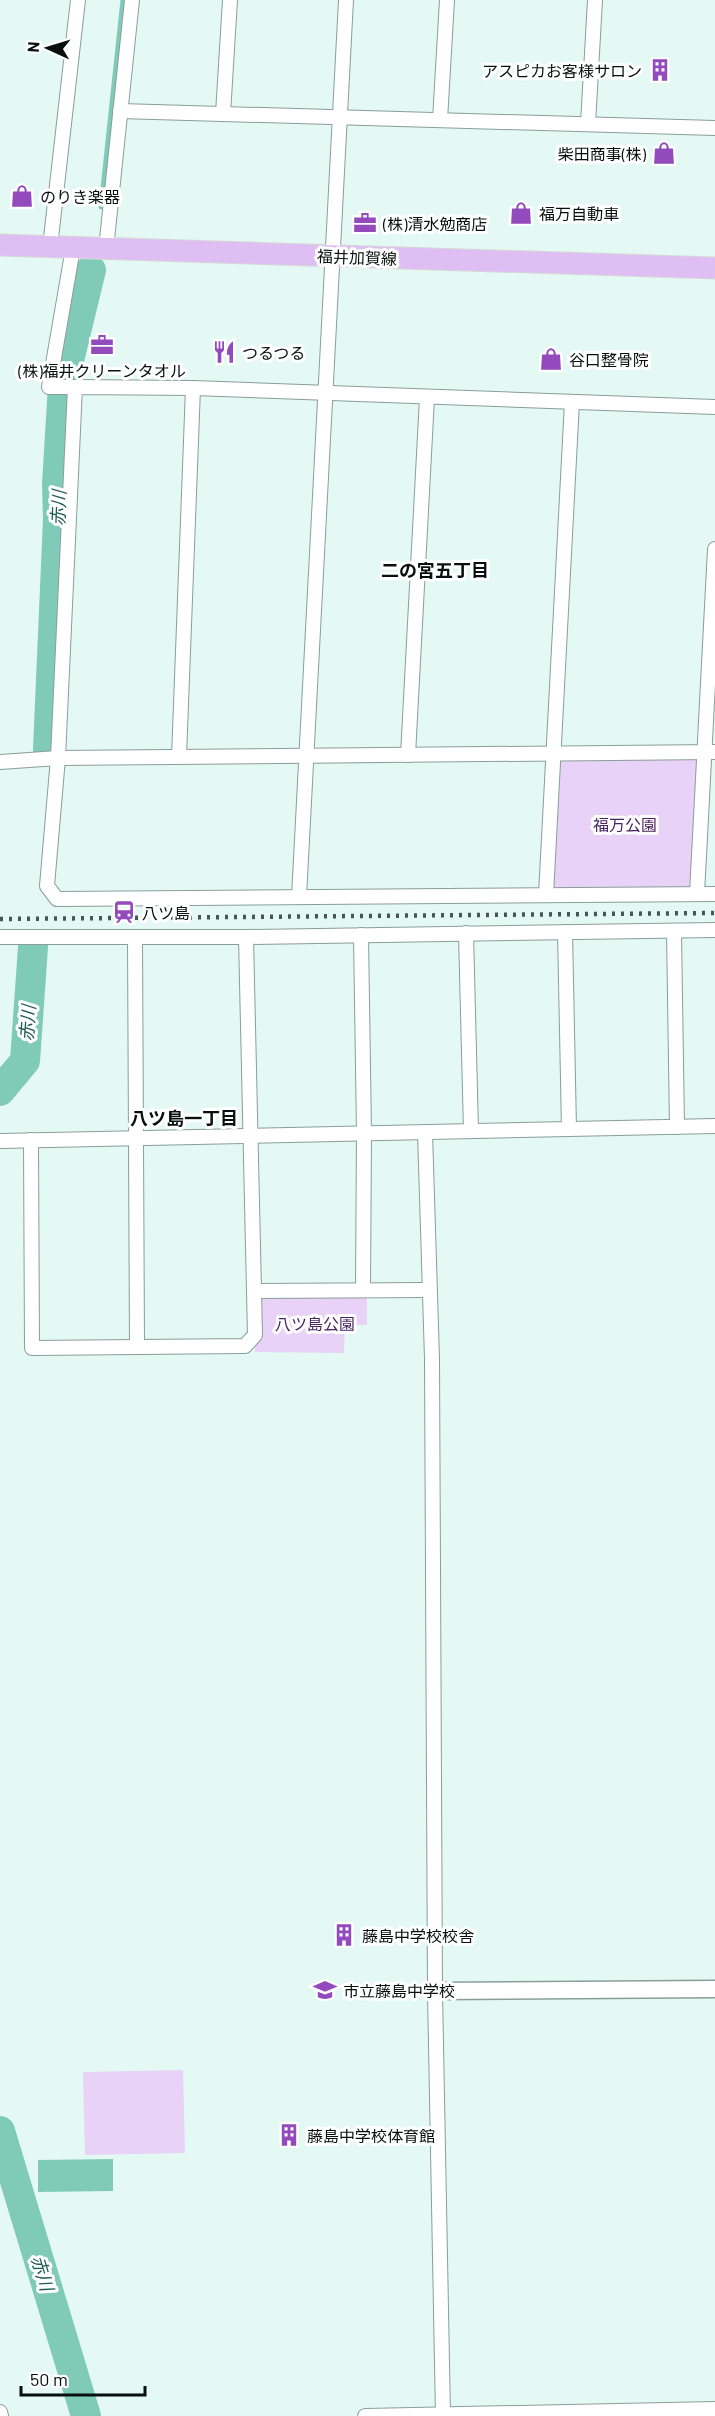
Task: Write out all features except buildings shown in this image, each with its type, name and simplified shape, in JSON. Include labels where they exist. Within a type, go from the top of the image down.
[{"type":"main road","name":"福井加賀線","points":[[0,246],[715,268]]},
{"type":"street","points":[[50,247],[78,0]]},
{"type":"street","points":[[106,249],[132,0]]},
{"type":"street","points":[[223,114],[230,0]]},
{"type":"street","points":[[299,897],[346,0]]},
{"type":"street","points":[[440,120],[447,0]]},
{"type":"street","points":[[588,124],[595,0]]},
{"type":"street","points":[[120,111],[715,128]]},
{"type":"street","points":[[73,248],[49,387],[193,388],[715,407]]},
{"type":"street","points":[[75,387],[58,758],[47,885],[57,900],[715,894]]},
{"type":"street","points":[[179,757],[193,388]]},
{"type":"street","points":[[408,755],[427,398]]},
{"type":"street","points":[[546,895],[572,402]]},
{"type":"street","points":[[697,894],[709,752],[715,549]]},
{"type":"street","points":[[0,762],[58,758],[709,752]]},
{"type":"street","points":[[0,937],[246,937],[715,930]]},
{"type":"street","points":[[674,931],[677,1127]]},
{"type":"street","points":[[565,932],[569,1129]]},
{"type":"street","points":[[466,933],[471,1131]]},
{"type":"street","points":[[361,935],[364,1133],[363,1290]]},
{"type":"street","points":[[135,937],[134,1138],[137,1347]]},
{"type":"street","points":[[31,1140],[32,1348],[245,1346],[255,1335],[246,937]]},
{"type":"street","points":[[0,1141],[715,1126]]},
{"type":"street","points":[[425,1132],[432,1359],[435,1991],[443,2415]]},
{"type":"street","points":[[254,1291],[429,1290]]},
{"type":"street","points":[[435,1991],[715,1989]]},
{"type":"street","points":[[365,2416],[715,2409]]},
{"type":"street","points":[[0,2412],[1,2416]]},
{"type":"green space","name":"福万公園","points":[[704,753],[697,894],[546,895],[552,754]]},
{"type":"green space","name":"八ツ島公園","points":[[254,1292],[367,1294],[367,1325],[345,1325],[344,1353],[255,1352]]},
{"type":"green space","points":[[183,2070],[185,2153],[85,2155],[83,2072]]},
{"type":"shaded area","points":[[113,2159],[113,2191],[38,2192],[38,2160]]},
{"type":"waterway","points":[[101,207],[123,0]]},
{"type":"waterway","name":"赤川","points":[[48,749],[58,519],[57,484],[63,385],[91,270]]},
{"type":"waterway","name":"赤川","points":[[0,1091],[25,1061],[33,947]]},
{"type":"waterway","name":"赤川","points":[[0,2131],[86,2416]]},
{"type":"railway","points":[[0,919],[715,913]]},
{"type":"place","name":"アスピカお客様サロン","points":[[660,70]]},
{"type":"place","name":"柴田商事(株)","points":[[664,153]]},
{"type":"place","name":"のりき楽器","points":[[22,196]]},
{"type":"place","name":"福万自動車","points":[[521,213]]},
{"type":"place","name":"(株)清水勉商店","points":[[365,223]]},
{"type":"place","name":"(株)福井クリーンタオル","points":[[102,345]]},
{"type":"place","name":"つるつる","points":[[224,352]]},
{"type":"place","name":"谷口整骨院","points":[[551,359]]},
{"type":"place","name":"八ツ島","points":[[124,912]]},
{"type":"place","name":"藤島中学校校舎","points":[[344,1935]]},
{"type":"place","name":"市立藤島中学校","points":[[325,1990]]},
{"type":"place","name":"藤島中学校体育館","points":[[289,2135]]},
{"type":"district","name":"二の宮五丁目","points":[[435,570]]},
{"type":"district","name":"八ツ島一丁目","points":[[184,1118]]}]
